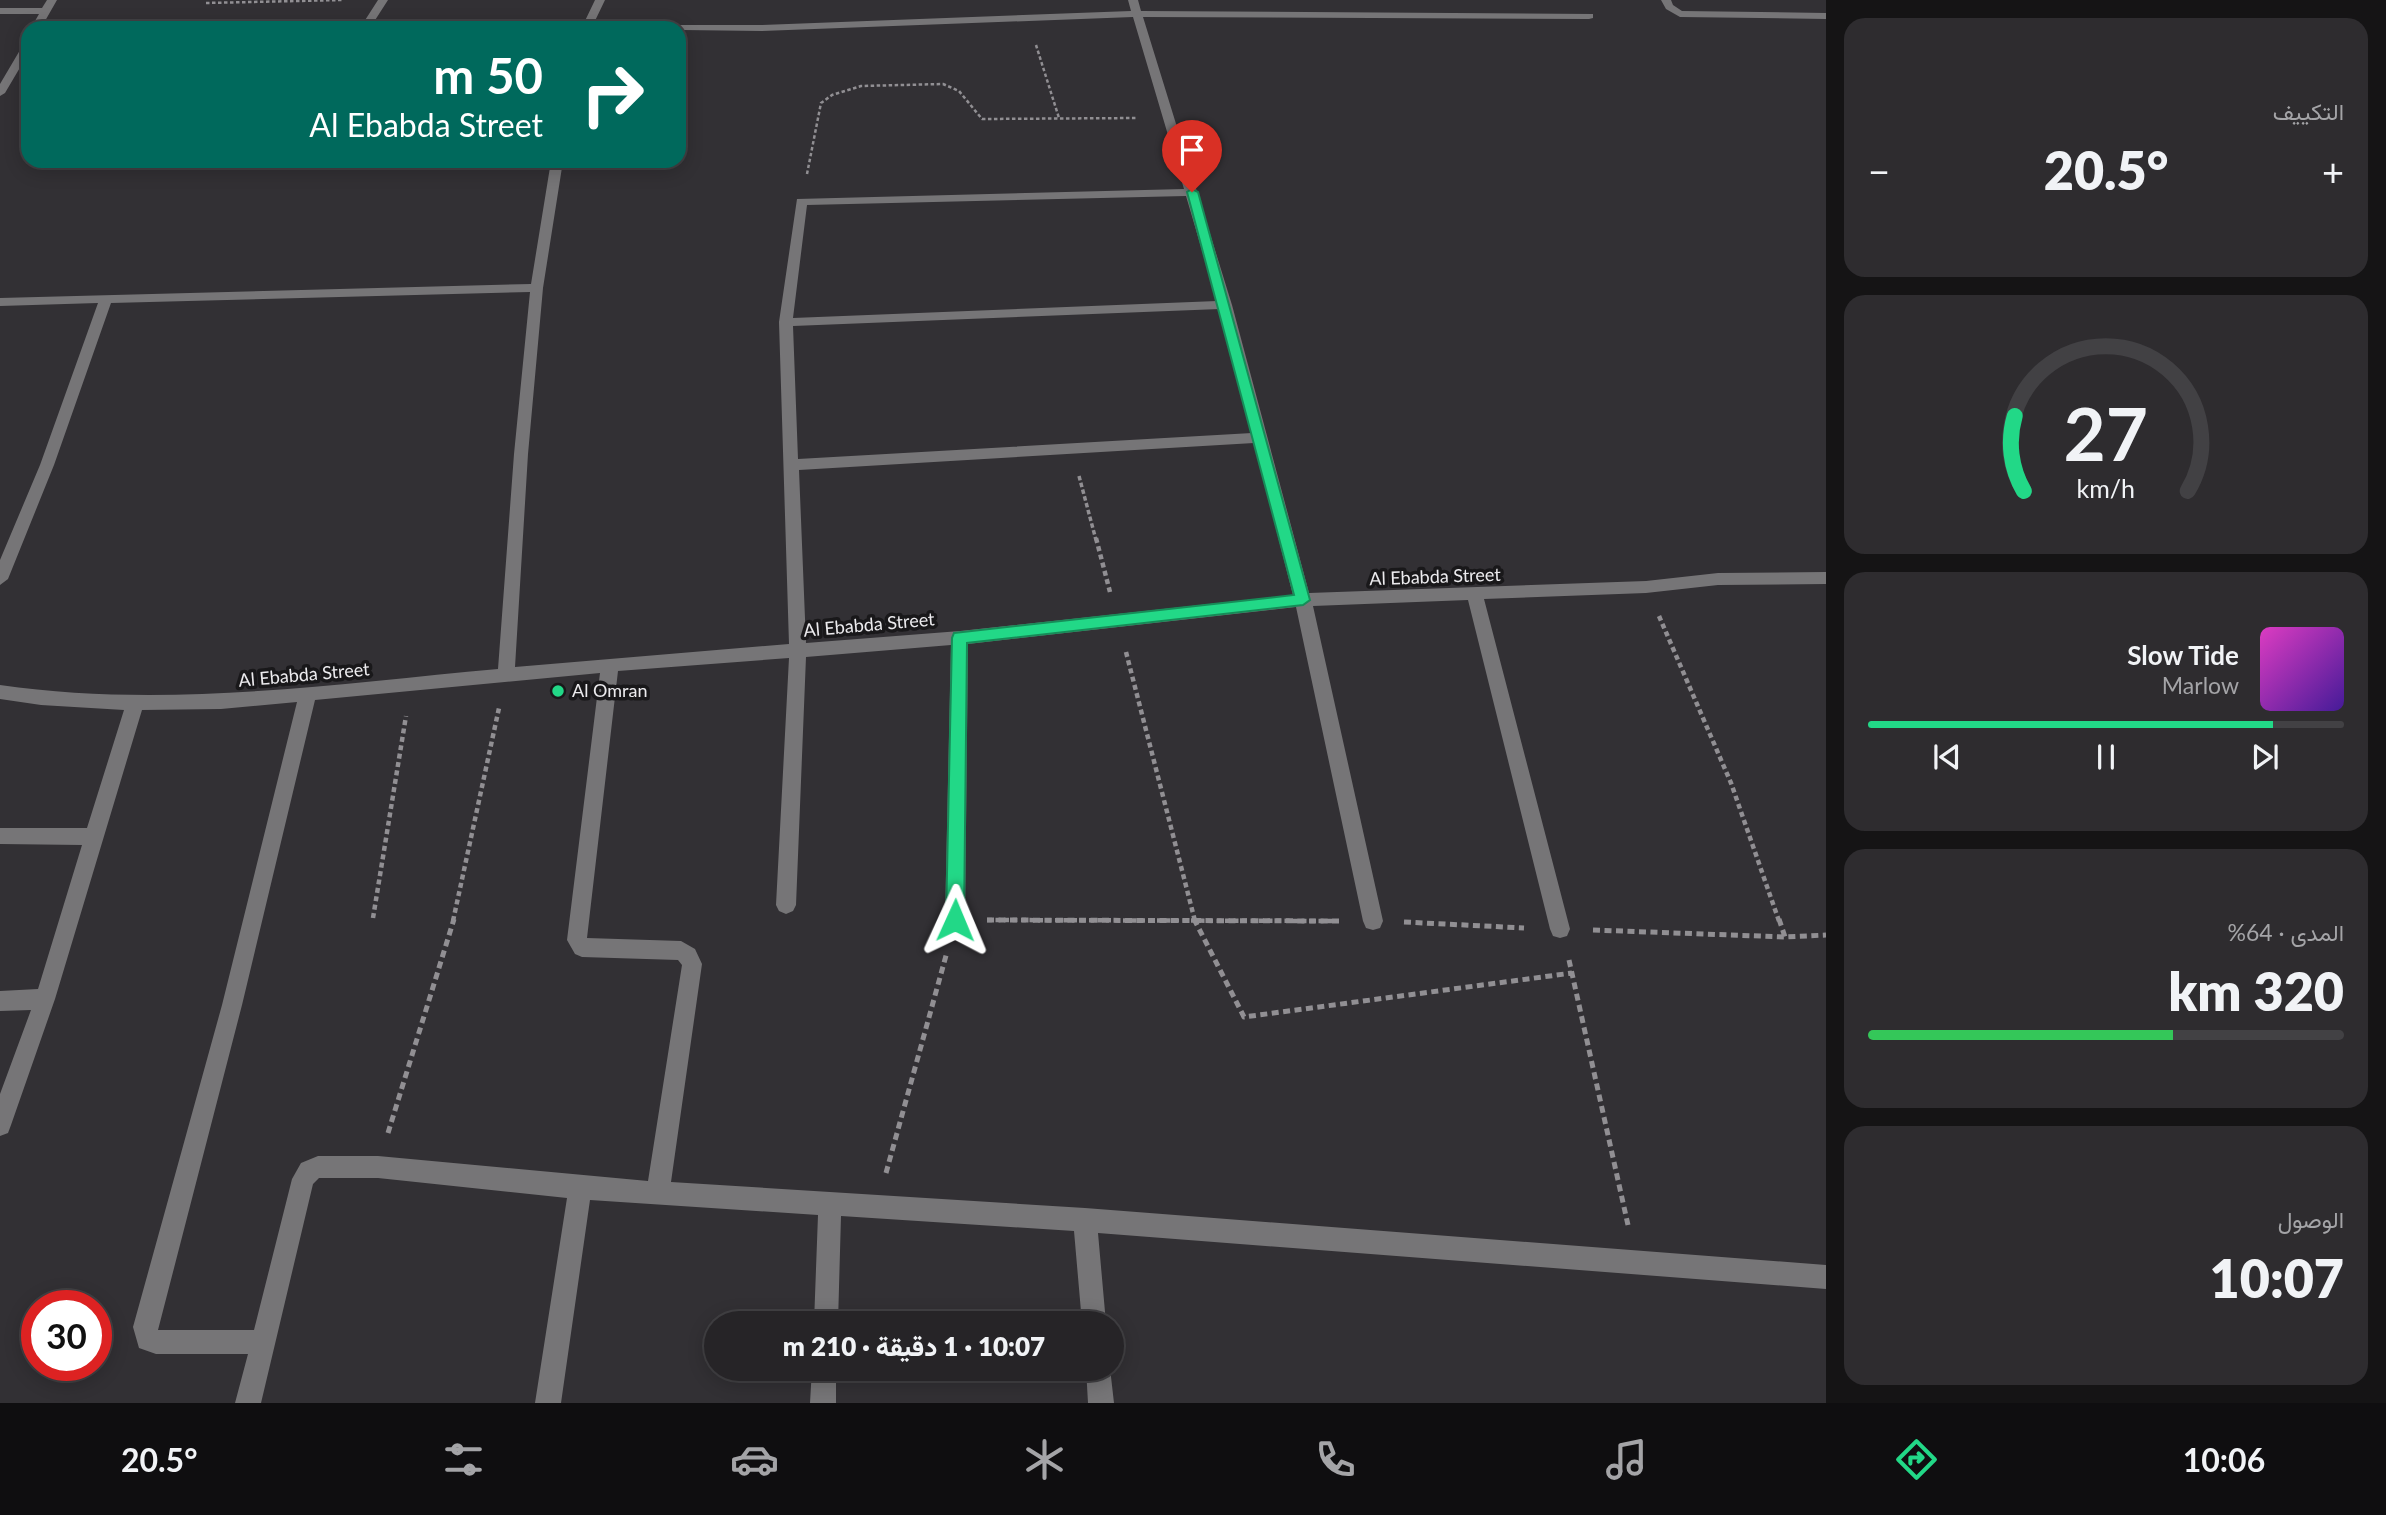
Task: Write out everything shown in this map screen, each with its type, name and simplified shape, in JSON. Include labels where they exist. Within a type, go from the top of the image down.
[{"type":"street","points":[[40,21],[52,0]]},
{"type":"street","points":[[370,21],[383,0]]},
{"type":"street","points":[[590,21],[600,0]]},
{"type":"street","points":[[1133,0],[1192,192],[1303,600],[1373,921]]},
{"type":"street","points":[[1666,0],[1669,8],[1680,14],[1826,16]]},
{"type":"street","points":[[0,11],[45,11]]},
{"type":"street","points":[[686,28],[761,28],[1139,14],[1589,16]]},
{"type":"street","points":[[0,93],[21,57]]},
{"type":"street","points":[[0,66],[16,65]]},
{"type":"street","points":[[506,674],[521,454],[537,288],[556,168]]},
{"type":"street","points":[[786,905],[798,650],[786,322],[801,202],[1192,192]]},
{"type":"street","points":[[0,302],[537,288]]},
{"type":"street","points":[[0,579],[47,466],[105,301]]},
{"type":"street","points":[[786,322],[1224,305]]},
{"type":"street","points":[[791,465],[1258,438]]},
{"type":"street","name":"Al Ebabda Street","points":[[0,692],[41,698],[135,703],[222,702],[506,674],[960,638],[1303,600],[1646,587],[1718,579],[1826,578]]},
{"type":"street","points":[[1475,595],[1560,929]]},
{"type":"street","points":[[955,920],[960,638]]},
{"type":"street","points":[[610,665],[578,940],[582,947],[681,951],[688,956],[692,964],[658,1193]]},
{"type":"street","points":[[262,1342],[156,1342],[148,1339],[145,1327],[232,1005],[309,694]]},
{"type":"street","points":[[0,1125],[45,999],[135,703]]},
{"type":"street","points":[[0,836],[94,837]]},
{"type":"street","points":[[0,1002],[45,999]]},
{"type":"street","points":[[248,1403],[303,1179],[309,1171],[318,1167],[377,1167],[580,1188],[1085,1220],[1826,1277]]},
{"type":"street","points":[[548,1403],[580,1188]]},
{"type":"street","points":[[826,1311],[830,1204]]},
{"type":"street","points":[[1085,1220],[1093,1311]]},
{"type":"street","points":[[823,1403],[824,1381]]},
{"type":"street","points":[[1099,1381],[1101,1403]]},
{"type":"path","points":[[206,3],[342,0]]},
{"type":"path","points":[[1039,16],[1033,36],[1059,118]]},
{"type":"path","points":[[801,202],[821,103],[828,96],[842,90],[861,86],[943,84],[965,93],[973,113],[982,119],[1170,118]]},
{"type":"path","points":[[1071,447],[1194,919],[1244,1017],[1572,973],[1637,1262]]},
{"type":"path","points":[[1646,587],[1731,783],[1785,937]]},
{"type":"path","points":[[377,1167],[454,918],[506,674]]},
{"type":"path","points":[[373,918],[412,684]]},
{"type":"path","points":[[877,1207],[955,920],[1373,921],[1785,937],[1826,935]]},
{"type":"place","name":"Al Omran","points":[[558,691]]},
{"type":"route","points":[[955,920],[960,638],[1303,600],[1192,192]]}]
